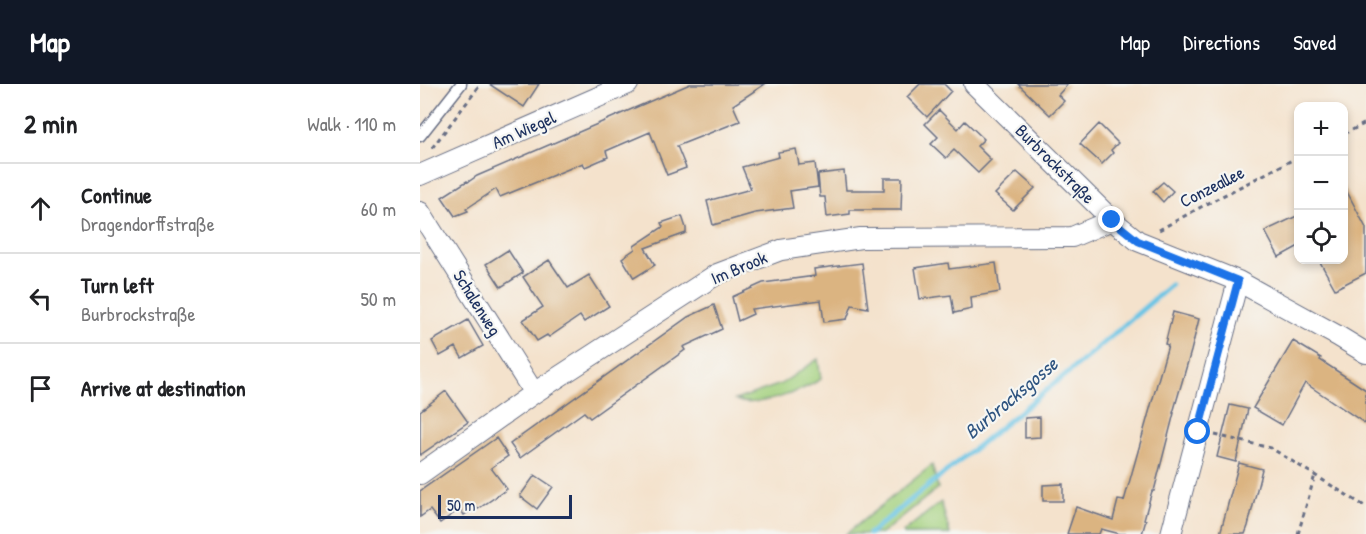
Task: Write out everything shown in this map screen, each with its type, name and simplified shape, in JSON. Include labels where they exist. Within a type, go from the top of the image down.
[{"type":"street","name":"Am Wiegel","points":[[420,175],[628,84]]},
{"type":"street","name":"Burbrockstraße","points":[[974,84],[1112,220],[1138,241],[1238,281],[1366,353]]},
{"type":"street","name":"Schalenweg","points":[[420,212],[534,393]]},
{"type":"street","name":"Im Brook","points":[[420,474],[534,393],[717,274],[781,250],[861,238],[1072,237],[1112,220]]},
{"type":"street","points":[[1171,534],[1238,281]]},
{"type":"lane","points":[[420,136],[460,84]]},
{"type":"path","points":[[427,155],[481,84]]},
{"type":"path","points":[[1348,132],[1366,123]]},
{"type":"path","name":"Conzeallee","points":[[1138,241],[1294,160]]},
{"type":"path","points":[[1198,432],[1271,448],[1366,507]]},
{"type":"path","points":[[1298,534],[1315,475]]},
{"type":"green space","points":[[818,359],[821,379],[813,384],[767,400],[744,402],[735,400],[781,384]]},
{"type":"green space","points":[[932,465],[938,488],[881,534],[846,534]]},
{"type":"green space","points":[[941,502],[950,534],[904,534],[903,532]]},
{"type":"building","points":[[489,84],[539,84],[524,107]]},
{"type":"building","points":[[690,84],[765,84],[733,105],[740,121],[677,146],[686,168],[667,175],[650,132],[606,151],[608,157],[585,167],[583,163],[500,197],[496,189],[466,209],[468,211],[455,216],[442,197],[477,176]]},
{"type":"building","points":[[920,84],[944,84],[951,91],[927,117],[907,97]]},
{"type":"building","points":[[1018,84],[1068,84],[1058,95],[1064,101],[1050,115]]},
{"type":"building","points":[[939,110],[958,129],[965,121],[984,139],[977,146],[991,160],[978,173],[954,150],[946,158],[931,144],[938,137],[925,124]]},
{"type":"building","points":[[1099,124],[1118,143],[1111,150],[1113,153],[1102,164],[1080,144]]},
{"type":"building","points":[[796,149],[799,165],[815,163],[818,187],[790,191],[793,208],[755,213],[713,225],[707,201],[751,189],[742,167],[779,157],[778,152]]},
{"type":"building","points":[[844,171],[846,190],[884,190],[884,178],[902,178],[901,210],[850,210],[850,214],[827,217],[825,197],[820,197],[818,174]]},
{"type":"building","points":[[1017,172],[1035,188],[1013,210],[995,194]]},
{"type":"building","points":[[1163,182],[1173,191],[1163,202],[1153,191]]},
{"type":"building","points":[[1348,194],[1366,228],[1366,273],[1335,289],[1321,264],[1348,264]]},
{"type":"building","points":[[682,216],[686,233],[645,248],[655,265],[634,278],[622,258],[635,249],[634,246],[663,227],[661,223]]},
{"type":"building","points":[[1294,217],[1294,249],[1279,257],[1265,231]]},
{"type":"building","points":[[508,250],[523,273],[501,287],[486,264]]},
{"type":"building","points":[[549,260],[568,288],[589,275],[609,306],[584,322],[580,316],[549,337],[547,335],[537,341],[523,320],[543,307],[523,277]]},
{"type":"building","points":[[862,263],[868,308],[852,305],[847,319],[824,322],[821,300],[751,309],[753,314],[738,321],[732,297],[763,283],[815,276],[814,269]]},
{"type":"building","points":[[948,263],[949,269],[996,263],[1000,292],[971,297],[972,309],[954,313],[951,295],[920,299],[915,268]]},
{"type":"building","points":[[714,305],[722,329],[683,347],[685,350],[590,418],[584,412],[520,458],[510,444],[688,317]]},
{"type":"building","points":[[1173,312],[1199,319],[1154,491],[1152,491],[1144,519],[1146,520],[1142,534],[1120,534],[1101,529],[1099,534],[1067,534],[1076,507],[1113,520],[1118,500],[1124,501],[1168,345],[1165,344]]},
{"type":"building","points":[[468,320],[483,346],[462,358],[456,347],[440,356],[432,341]]},
{"type":"building","points":[[1293,341],[1366,390],[1366,424],[1305,383],[1282,425],[1253,408]]},
{"type":"building","points":[[446,391],[468,422],[420,455],[420,411]]},
{"type":"building","points":[[1230,405],[1248,409],[1236,462],[1217,457]]},
{"type":"building","points":[[1040,417],[1040,437],[1025,438],[1025,418]]},
{"type":"building","points":[[496,438],[508,456],[491,468],[507,489],[478,509],[476,507],[464,515],[460,509],[440,523],[430,510],[420,517],[420,491]]},
{"type":"building","points":[[1239,463],[1262,469],[1248,526],[1245,534],[1220,534]]},
{"type":"building","points":[[535,475],[553,487],[537,509],[520,496]]},
{"type":"building","points":[[1063,484],[1063,501],[1043,501],[1043,485]]},
{"type":"waterway","name":"Burbrocksgosse","points":[[869,534],[1087,357],[1171,285]]},
{"type":"route","points":[[1112,220],[1138,241],[1238,281],[1198,432]]}]
